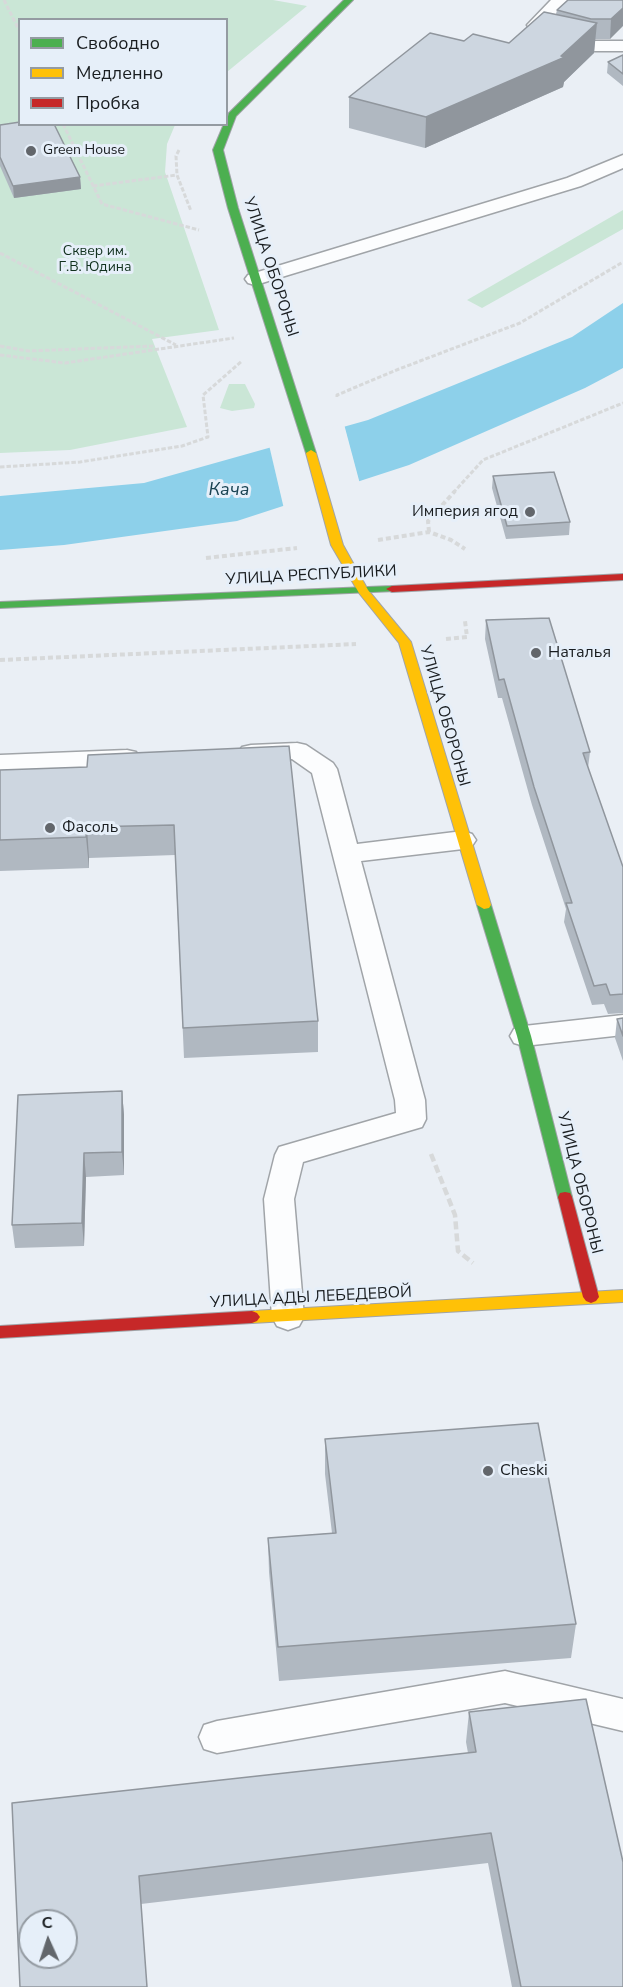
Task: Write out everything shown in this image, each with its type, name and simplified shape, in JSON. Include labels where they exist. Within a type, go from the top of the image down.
[{"type":"main road","name":"УЛИЦА ОБОРОНЫ","points":[[228,125],[232,115],[349,0]]},
{"type":"main road","name":"УЛИЦА ОБОРОНЫ","points":[[228,126],[218,150],[255,279],[297,406],[334,536],[344,560],[363,591],[405,642],[524,1036],[591,1298]]},
{"type":"main road","name":"УЛИЦА РЕСПУБЛИКИ","points":[[0,605],[623,578]]},
{"type":"main road","name":"УЛИЦА АДЫ ЛЕБЕДЕВОЙ","points":[[0,1332],[623,1296]]},
{"type":"lane","points":[[561,0],[536,25],[543,34],[589,46],[623,46]]},
{"type":"lane","points":[[255,279],[574,182],[623,160]]},
{"type":"lane","points":[[226,754],[297,751],[324,769],[410,1100],[411,1119],[291,1155],[279,1199],[288,1317]]},
{"type":"lane","points":[[0,763],[155,757]]},
{"type":"lane","points":[[346,854],[463,840]]},
{"type":"lane","points":[[524,1036],[623,1025]]},
{"type":"lane","points":[[217,1737],[505,1686],[623,1715]]},
{"type":"path","points":[[4,0],[18,28]]},
{"type":"path","points":[[64,126],[102,204],[199,230]]},
{"type":"path","points":[[93,186],[177,175]]},
{"type":"path","points":[[0,253],[177,345]]},
{"type":"path","points":[[338,402],[337,395],[520,322],[623,262]]},
{"type":"path","points":[[0,355],[64,363],[237,338]]},
{"type":"path","points":[[0,346],[28,351],[177,345]]},
{"type":"path","points":[[0,467],[80,462],[182,446],[208,437],[203,395],[246,358]]},
{"type":"path","points":[[429,532],[428,521],[483,460],[623,404]]},
{"type":"path","points":[[372,541],[429,532],[452,540],[469,552]]},
{"type":"path","points":[[221,556],[296,548]]},
{"type":"path","points":[[442,640],[467,638],[464,616]]},
{"type":"path","points":[[0,660],[352,644]]},
{"type":"path","points":[[410,1100],[455,1215],[458,1251],[476,1265]]},
{"type":"green space","name":"Сквер им. Г.В. Юдина","points":[[0,0],[273,0],[307,6],[228,71],[228,18],[18,18],[18,126],[175,126],[167,144],[165,172],[219,330],[152,339],[187,427],[70,450],[0,453]]},
{"type":"green space","points":[[623,210],[623,229],[482,308],[467,300]]},
{"type":"green space","points":[[229,384],[245,384],[255,404],[254,408],[232,411],[220,408]]},
{"type":"water","name":"Кача","points":[[623,303],[623,368],[585,388],[409,465],[237,521],[64,545],[0,550],[0,496],[144,483],[368,420],[572,337]]},
{"type":"pier","points":[[344,424],[360,484],[284,509],[269,445]]},
{"type":"building","points":[[568,0],[623,0],[623,8],[611,19],[591,19],[557,10]]},
{"type":"building","points":[[544,12],[597,23],[561,56],[565,57],[426,117],[349,97],[430,33],[464,41],[473,34],[509,43]]},
{"type":"building","points":[[623,55],[623,74],[608,62]]},
{"type":"building","name":"Green House","points":[[18,122],[18,126],[55,126],[80,177],[13,186],[0,157],[0,125]]},
{"type":"building","name":"Империя ягод","points":[[554,472],[570,522],[507,526],[493,476]]},
{"type":"building","points":[[549,618],[590,752],[583,753],[623,867],[623,994],[610,995],[606,984],[594,986],[566,903],[572,903],[534,787],[504,679],[499,680],[486,620]]},
{"type":"building","points":[[289,746],[318,1021],[183,1028],[174,825],[87,827],[86,837],[0,840],[0,770],[87,767],[88,755]]},
{"type":"building","points":[[623,1018],[623,1036],[617,1019]]},
{"type":"building","points":[[122,1091],[122,1152],[84,1153],[82,1223],[12,1225],[18,1095]]},
{"type":"building","points":[[538,1423],[576,1624],[278,1647],[268,1538],[336,1533],[325,1439]]},
{"type":"building","points":[[586,1699],[623,1862],[623,1987],[521,1987],[491,1833],[139,1876],[147,1987],[20,1987],[19,1969],[78,1969],[78,1909],[18,1909],[18,1941],[12,1803],[476,1752],[469,1712]]},
{"type":"traffic: fast","points":[[228,125],[232,115],[349,0]]},
{"type":"traffic: fast","points":[[228,126],[218,150],[233,208],[311,453]]},
{"type":"traffic: fast","points":[[0,605],[392,589]]},
{"type":"traffic: fast","points":[[484,905],[524,1036],[565,1197]]},
{"type":"traffic: slow","points":[[311,453],[337,545],[363,591],[405,642],[484,905]]},
{"type":"traffic: slow","points":[[252,1317],[623,1296]]},
{"type":"traffic: jam","points":[[392,589],[623,577]]},
{"type":"traffic: jam","points":[[565,1197],[591,1297]]},
{"type":"traffic: jam","points":[[0,1332],[252,1317]]},
{"type":"place","name":"Green House","points":[[31,151]]},
{"type":"place","name":"Империя ягод","points":[[530,512]]},
{"type":"place","name":"Наталья","points":[[536,653]]},
{"type":"place","name":"Фасоль","points":[[50,828]]},
{"type":"place","name":"Cheski","points":[[488,1471]]}]
